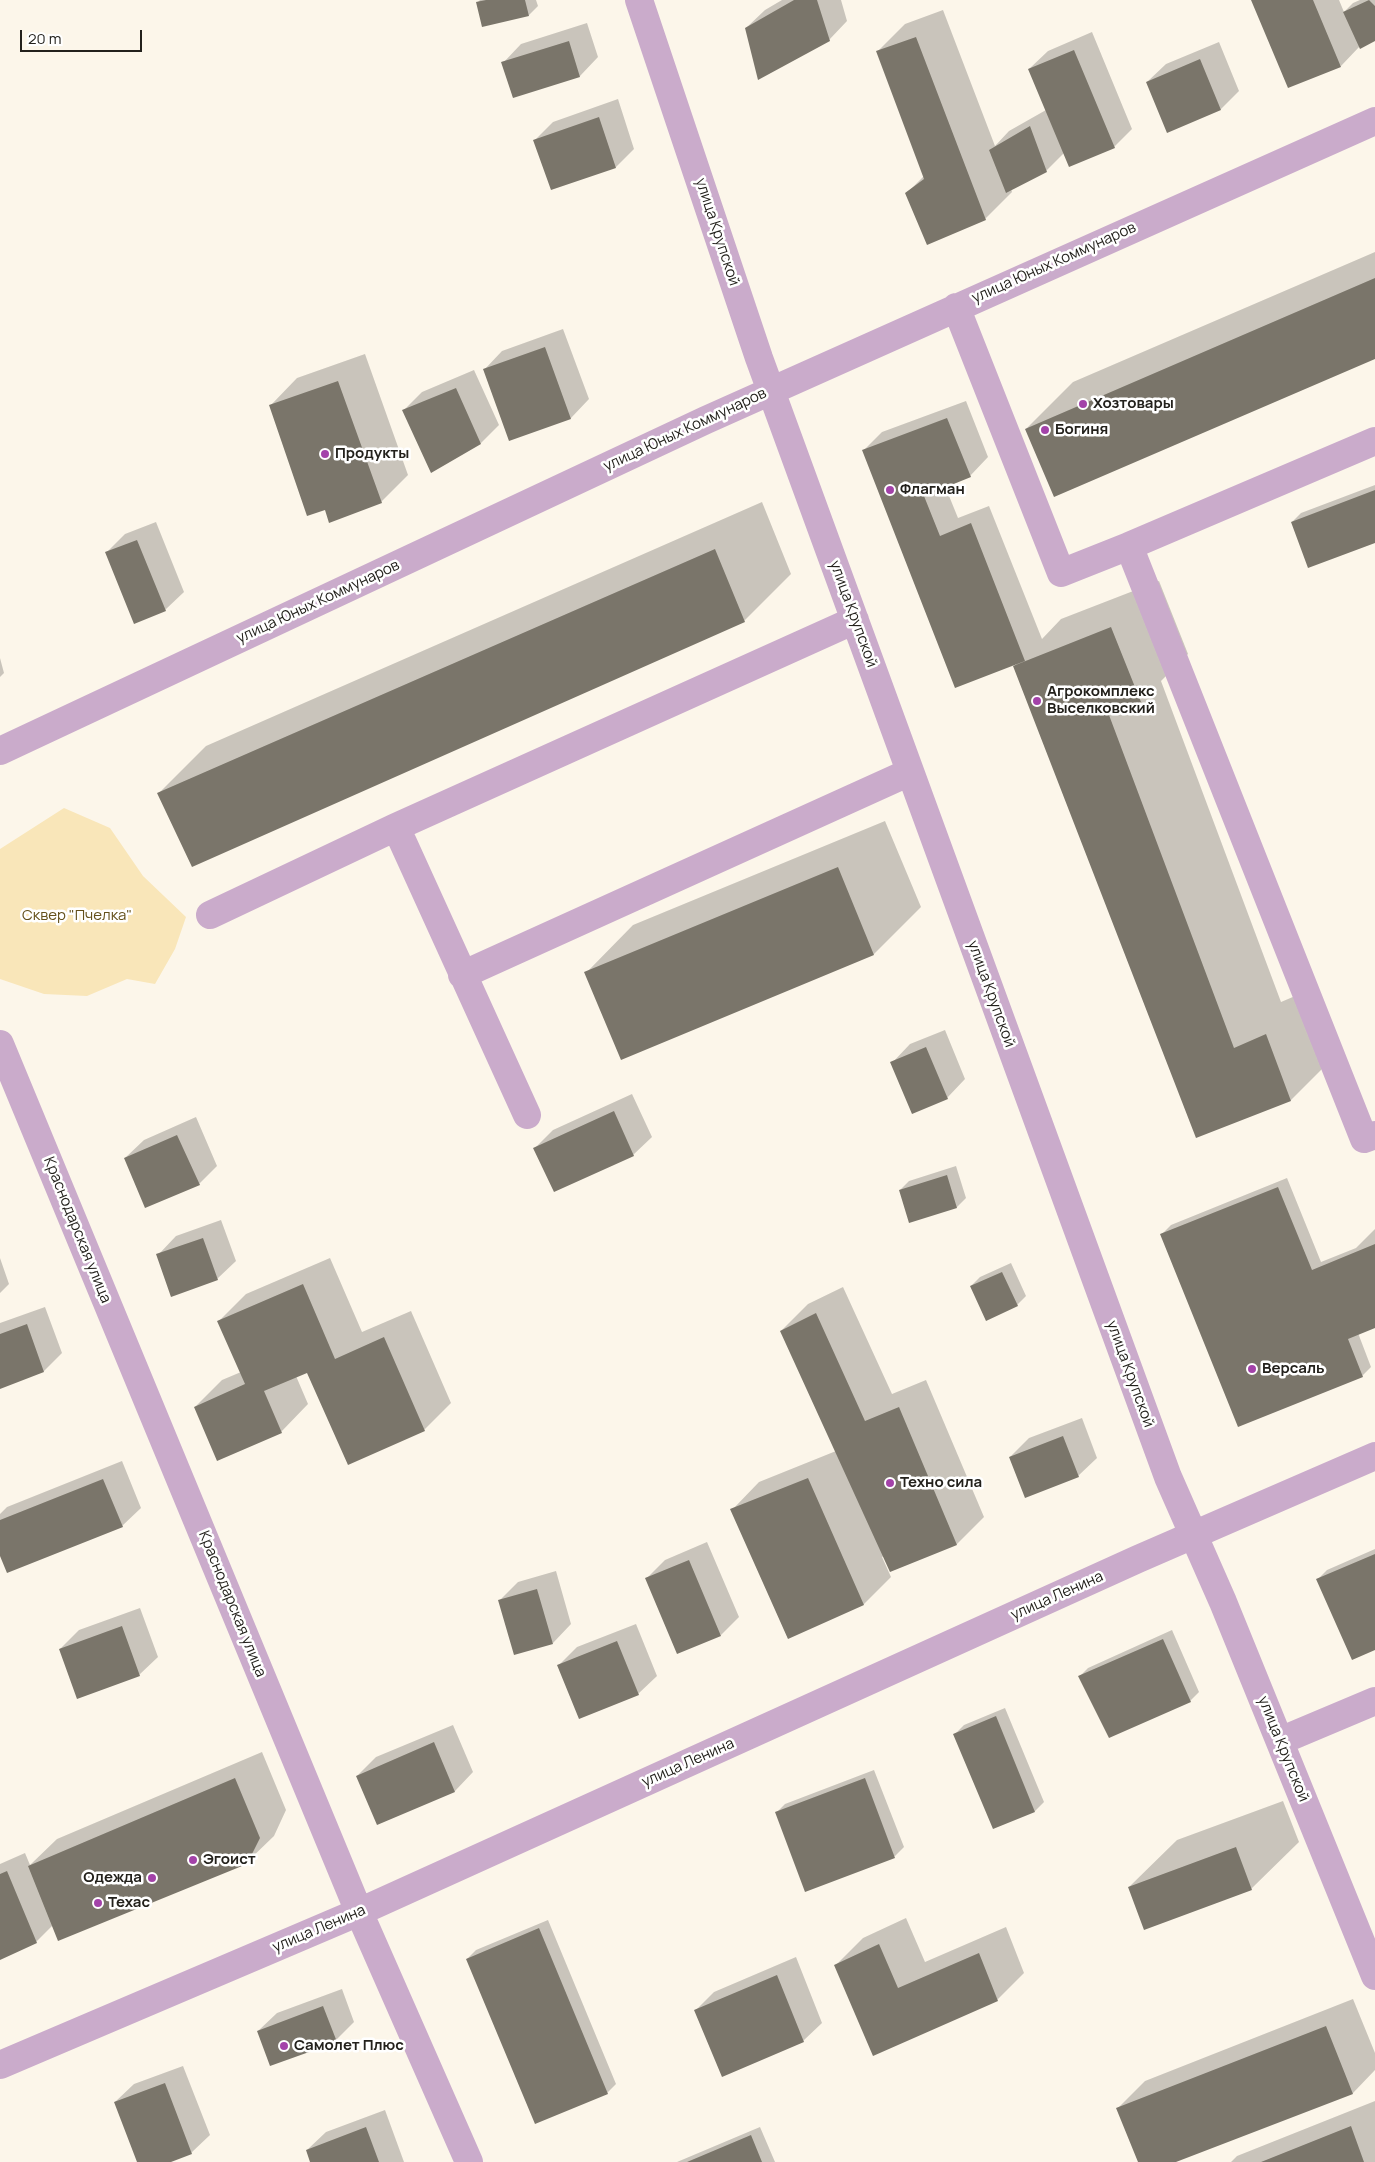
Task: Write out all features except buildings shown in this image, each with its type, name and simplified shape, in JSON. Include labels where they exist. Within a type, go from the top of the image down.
[{"type":"street","name":"улица Крупской","points":[[640,0],[771,390],[1168,1477],[1280,1741],[1375,1976]]},
{"type":"street","name":"улица Юных Коммунаров","points":[[0,751],[771,390],[1375,120]]},
{"type":"street","points":[[956,307],[1061,573],[1375,441]]},
{"type":"street","points":[[1129,546],[1364,1140],[1375,1135]]},
{"type":"street","points":[[210,915],[396,827],[855,620]]},
{"type":"street","points":[[462,974],[910,772]]},
{"type":"street","points":[[396,827],[527,1115]]},
{"type":"street","name":"Краснодарская улица","points":[[0,1044],[359,1912],[469,2162]]},
{"type":"street","name":"улица Ленина","points":[[0,2065],[359,1912],[1194,1535],[1375,1456]]},
{"type":"street","points":[[1280,1741],[1375,1701]]},
{"type":"green space","name":"Сквер \"Пчелка\"","points":[[64,808],[110,828],[143,876],[186,917],[175,949],[155,984],[127,979],[87,996],[44,994],[0,979],[0,849]]},
{"type":"place","name":"Хозтовары","points":[[1083,404]]},
{"type":"place","name":"Богиня","points":[[1045,430]]},
{"type":"place","name":"Продукты","points":[[325,454]]},
{"type":"place","name":"Флагман","points":[[890,490]]},
{"type":"place","name":"Агрокомплекс Выселковский","points":[[1037,701]]},
{"type":"place","name":"Версаль","points":[[1252,1369]]},
{"type":"place","name":"Техно сила","points":[[890,1483]]},
{"type":"place","name":"Эгоист","points":[[193,1860]]},
{"type":"place","name":"Одежда","points":[[152,1878]]},
{"type":"place","name":"Техас","points":[[98,1903]]},
{"type":"place","name":"Самолет Плюс","points":[[284,2046]]}]
